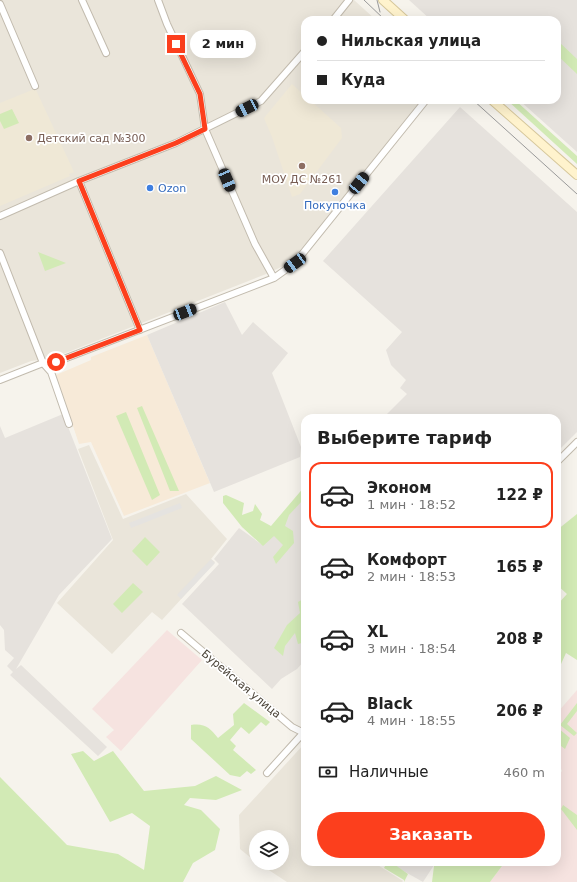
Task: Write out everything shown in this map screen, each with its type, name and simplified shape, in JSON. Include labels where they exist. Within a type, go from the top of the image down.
[{"type":"main road","points":[[383,0],[400,16]]},
{"type":"main road","points":[[497,104],[577,175]]},
{"type":"street","points":[[82,0],[106,53]]},
{"type":"street","points":[[158,0],[167,24],[200,94],[205,129],[255,244],[274,278]]},
{"type":"street","points":[[336,16],[349,0]]},
{"type":"street","points":[[0,4],[35,86]]},
{"type":"street","points":[[0,216],[79,181],[169,146],[260,101],[301,55]]},
{"type":"street","points":[[0,380],[44,363],[56,362],[274,278],[295,263],[423,104]]},
{"type":"street","points":[[79,181],[140,330]]},
{"type":"street","points":[[0,253],[44,363],[51,372],[69,424]]},
{"type":"street","points":[[561,458],[577,442]]},
{"type":"street","name":"Бурейская улица","points":[[181,633],[292,727],[301,731]]},
{"type":"street","name":"Бурейская улица","points":[[267,773],[301,735]]},
{"type":"shaded area","points":[[0,0],[354,0],[372,16],[301,16],[301,104],[420,104],[288,264],[53,358],[31,361],[0,373]]},
{"type":"shaded area","points":[[409,0],[577,0],[577,152],[523,104],[561,104],[561,16],[427,16]]},
{"type":"shaded area","name":"МОУ ДС №261","points":[[292,84],[301,92],[301,104],[314,104],[341,128],[342,138],[300,194],[292,197],[264,118]]},
{"type":"shaded area","name":"Детский сад №300","points":[[32,90],[36,90],[74,172],[69,174],[70,176],[0,206],[0,103]]},
{"type":"shaded area","points":[[460,107],[577,212],[577,432],[561,448],[561,414],[387,414],[407,394],[400,388],[406,380],[391,365],[386,350],[402,332],[323,261]]},
{"type":"shaded area","points":[[225,302],[242,335],[253,322],[288,353],[272,373],[301,447],[300,457],[214,492],[147,335]]},
{"type":"shaded area","points":[[147,335],[210,483],[124,516],[91,442],[79,444],[56,375],[91,360],[91,357]]},
{"type":"shaded area","points":[[63,414],[112,539],[59,595],[16,669],[21,665],[107,747],[98,756],[10,675],[13,672],[7,666],[14,658],[5,650],[4,630],[0,625],[0,426],[5,438]]},
{"type":"shaded area","points":[[89,445],[123,519],[186,494],[227,539],[211,559],[215,562],[162,620],[152,612],[112,654],[57,603],[113,540],[78,449]]},
{"type":"shaded area","points":[[301,494],[301,664],[297,669],[281,679],[272,689],[182,604],[219,564],[214,559],[239,528],[261,544]]},
{"type":"shaded area","points":[[180,503],[182,508],[131,528],[129,523]]},
{"type":"shaded area","points":[[211,559],[215,563],[181,599],[177,595]]},
{"type":"shaded area","points":[[167,630],[202,660],[121,751],[106,737],[114,730],[92,709]]},
{"type":"shaded area","points":[[577,690],[577,882],[490,882],[502,866],[561,866],[561,708]]},
{"type":"shaded area","points":[[301,747],[301,866],[379,866],[403,881],[287,882],[269,870],[289,870],[289,830],[249,830],[249,856],[240,849],[239,815]]},
{"type":"shaded area","points":[[396,866],[433,866],[423,882]]},
{"type":"green space","points":[[561,44],[577,59],[577,74],[561,59]]},
{"type":"green space","points":[[511,104],[519,104],[577,156],[577,164]]},
{"type":"green space","points":[[12,109],[19,123],[4,129],[0,121],[0,114]]},
{"type":"green space","points":[[38,252],[66,263],[45,271]]},
{"type":"green space","points":[[142,406],[179,491],[170,491],[137,408]]},
{"type":"green space","points":[[126,412],[160,495],[152,500],[116,416]]},
{"type":"green space","points":[[301,491],[301,502],[289,515],[285,526],[293,531],[294,543],[276,564],[273,557],[283,545],[274,536],[263,546],[242,527],[223,503],[223,496],[226,495],[244,503],[242,515],[253,511],[255,504],[262,514],[260,520],[271,526]]},
{"type":"green space","points":[[577,514],[577,660],[566,653],[561,664],[561,601],[567,594],[561,589],[561,527]]},
{"type":"green space","points":[[145,537],[160,552],[147,566],[132,551]]},
{"type":"green space","points":[[133,583],[143,592],[122,613],[113,604]]},
{"type":"green space","points":[[301,600],[301,643],[298,644],[295,633],[285,646],[283,656],[274,648],[287,625],[300,613],[298,602]]},
{"type":"green space","points":[[244,703],[270,722],[266,726],[261,722],[249,734],[241,727],[230,740],[236,746],[233,750],[256,770],[251,774],[247,771],[240,777],[230,775],[191,739],[191,725],[207,727],[218,738],[234,725],[233,714]]},
{"type":"green space","points":[[577,703],[577,711],[567,724],[577,733],[574,736],[561,726]]},
{"type":"green space","points":[[561,730],[570,738],[565,749],[561,746]]},
{"type":"green space","points":[[83,751],[94,761],[113,751],[144,791],[195,786],[216,776],[242,790],[216,800],[190,798],[184,805],[201,810],[220,829],[215,850],[193,863],[183,882],[0,882],[0,777],[67,845],[118,854],[144,870],[150,826],[132,813],[110,822],[71,754]]},
{"type":"green space","points":[[563,805],[577,815],[577,830],[561,809]]},
{"type":"green space","points":[[385,866],[397,866],[408,874],[404,882],[404,880],[384,868]]},
{"type":"green space","points":[[434,866],[502,866],[490,882],[432,882]]},
{"type":"tram line","points":[[364,0],[381,16]]},
{"type":"tram line","points":[[377,0],[380,12]]},
{"type":"tram line","points":[[477,104],[577,194]]},
{"type":"place","name":"Детский сад №300","points":[[29,138]]},
{"type":"place","name":"МОУ ДС №261","points":[[302,166]]},
{"type":"place","name":"Ozon","points":[[150,188]]},
{"type":"place","name":"Покупочка","points":[[335,192]]},
{"type":"route","points":[[56,362],[140,330],[79,181],[176,143],[205,129],[200,94],[176,44]]}]
